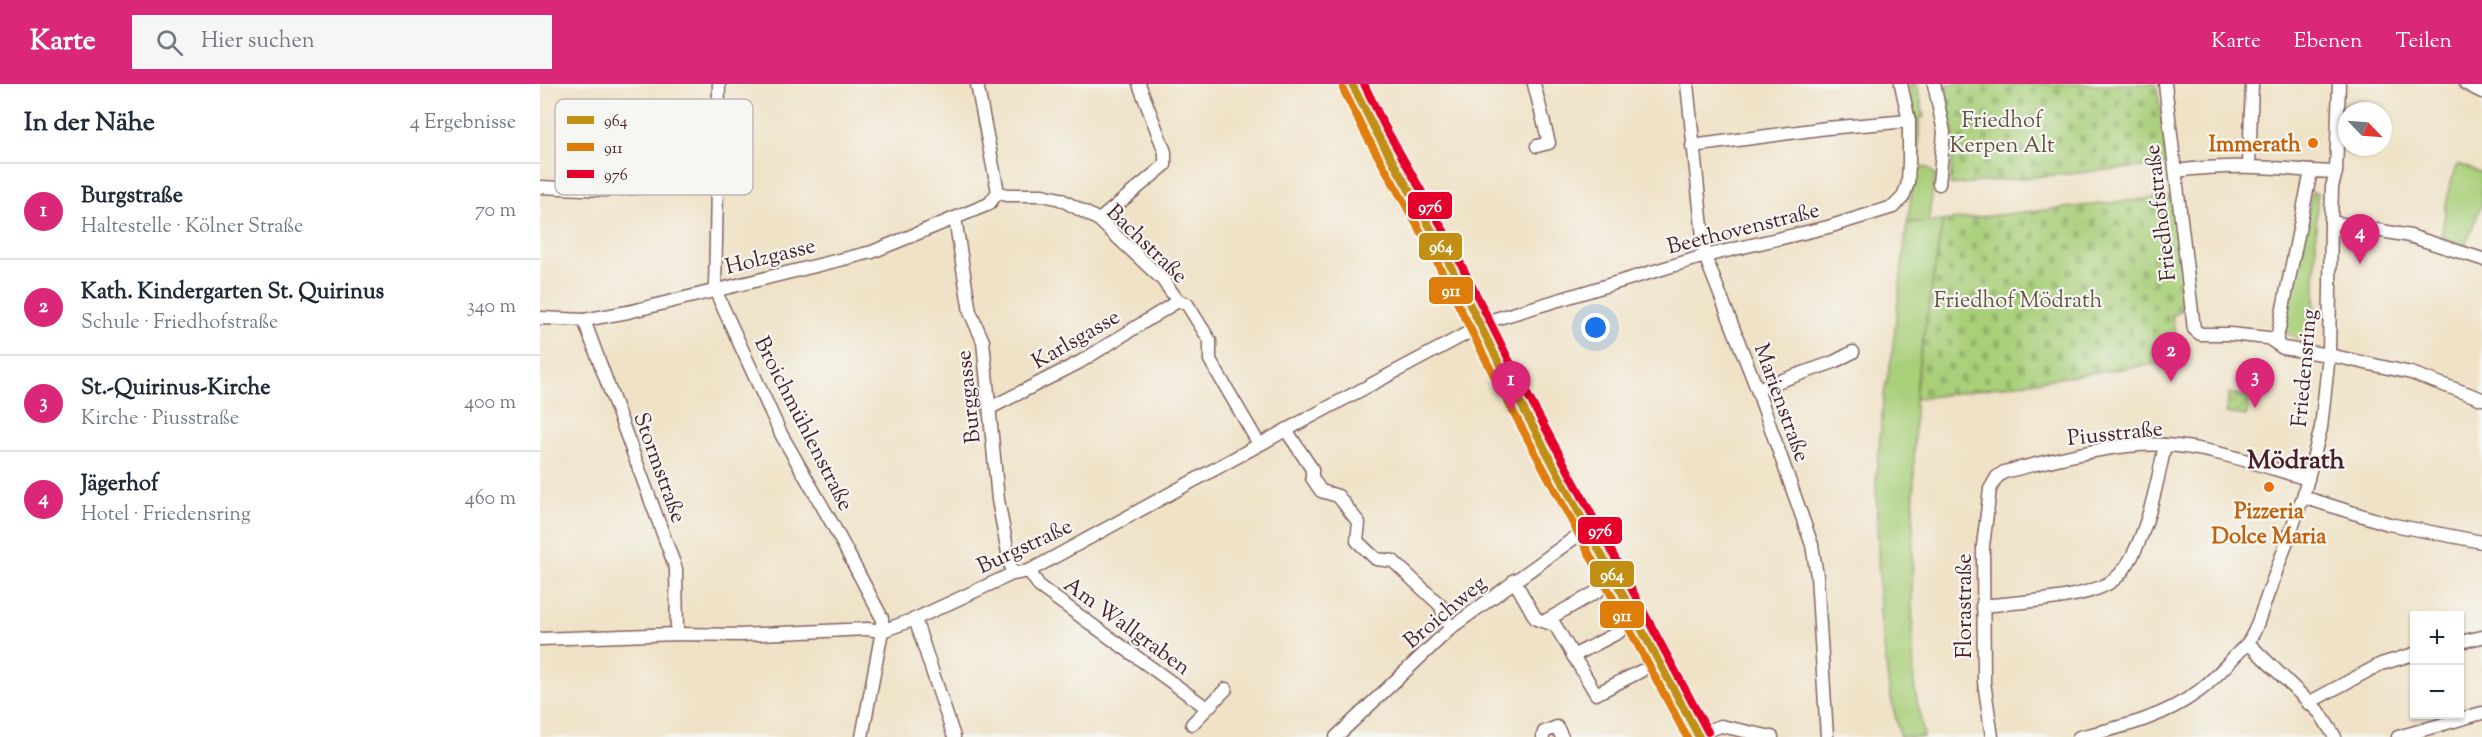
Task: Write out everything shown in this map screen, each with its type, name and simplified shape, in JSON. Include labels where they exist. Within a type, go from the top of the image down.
[{"type":"main road","points":[[1352,84],[1375,130],[1439,243],[1481,328],[1698,735]]},
{"type":"street","name":"Broichmühlenstraße","points":[[719,84],[719,99]]},
{"type":"street","points":[[977,84],[998,192]]},
{"type":"street","points":[[1099,220],[1165,165],[1165,152],[1138,84]]},
{"type":"street","points":[[1534,84],[1549,143],[1538,146]]},
{"type":"street","name":"Marienstraße","points":[[1687,84],[1705,256],[1812,545],[1817,576],[1827,737]]},
{"type":"street","name":"Beethovenstraße","points":[[1481,328],[1492,320],[1705,256],[1828,227],[1893,207],[1903,197],[1908,183],[1908,121],[1901,84]]},
{"type":"street","points":[[1934,84],[1944,132],[1939,184]]},
{"type":"street","name":"Friedhofstraße","points":[[2165,84],[2194,329],[2199,334],[2268,338],[2276,343]]},
{"type":"street","points":[[2249,165],[2252,84]]},
{"type":"street","name":"Friedensring","points":[[2248,643],[2255,630],[2303,497],[2321,428],[2329,355],[2332,188],[2336,172],[2339,84]]},
{"type":"street","points":[[2466,84],[2482,92]]},
{"type":"street","points":[[1692,146],[1827,128],[1908,121]]},
{"type":"street","points":[[2176,171],[2219,165],[2249,165],[2336,172]]},
{"type":"street","name":"Friedensring","points":[[2276,343],[2311,171]]},
{"type":"street","points":[[540,187],[555,188]]},
{"type":"street","name":"Holzgasse","points":[[540,318],[584,320],[628,312],[872,252],[988,204],[998,192]]},
{"type":"street","name":"Bachstraße","points":[[998,192],[1006,195],[1043,195],[1060,199],[1099,220],[1162,279],[1178,301],[1187,304],[1210,340],[1210,360],[1259,444]]},
{"type":"street","name":"Broichmühlenstraße","points":[[717,195],[716,290],[781,434],[882,618],[882,631],[862,737]]},
{"type":"street","name":"Burggasse","points":[[954,218],[969,312],[983,341],[998,500],[1012,574]]},
{"type":"street","points":[[2331,222],[2410,236],[2482,259]]},
{"type":"street","name":"Karlsgasse","points":[[990,408],[1080,362],[1178,301]]},
{"type":"street","name":"Stormstraße","points":[[584,320],[676,569],[677,634]]},
{"type":"street","name":"Burgstraße","points":[[540,640],[867,629],[882,631],[915,619],[1012,574],[1029,571],[1259,444],[1481,328]]},
{"type":"street","points":[[2276,343],[2283,348],[2329,355],[2411,374],[2482,399]]},
{"type":"street","points":[[1756,389],[1834,362],[1853,352]]},
{"type":"street","points":[[1286,430],[1312,469],[1312,478],[1321,491],[1338,496],[1359,523],[1357,541],[1376,559],[1393,561],[1441,606],[1444,619],[1452,627]]},
{"type":"street","points":[[1982,606],[2084,592],[2110,583],[2127,568],[2138,548],[2160,472],[2165,445]]},
{"type":"street","name":"Piusstraße","points":[[1997,477],[2004,472],[2065,457],[2121,448],[2165,445],[2206,451],[2308,479]]},
{"type":"street","name":"Florastraße","points":[[1992,737],[1984,682],[1983,546],[1990,489],[1997,477]]},
{"type":"street","points":[[2303,497],[2389,524],[2482,542]]},
{"type":"street","name":"Broichweg","points":[[1336,737],[1452,627],[1588,528]]},
{"type":"street","name":"Am Wallgraben","points":[[1029,571],[1040,586],[1207,708]]},
{"type":"street","points":[[1514,580],[1536,619],[1555,624],[1596,694],[1641,671]]},
{"type":"street","points":[[1545,621],[1598,591]]},
{"type":"street","points":[[915,619],[954,737]]},
{"type":"street","points":[[1574,656],[1619,632]]},
{"type":"street","points":[[2464,641],[2482,637]]},
{"type":"street","points":[[2079,737],[2128,726],[2164,713],[2200,690],[2248,643],[2320,713],[2335,737]]},
{"type":"street","points":[[2308,703],[2381,664],[2410,655]]},
{"type":"street","points":[[1192,724],[1226,689]]},
{"type":"street","points":[[2398,737],[2482,712]]},
{"type":"street","points":[[1698,735],[1721,726],[1772,737]]},
{"type":"street","points":[[1543,737],[1544,732],[1557,727],[1562,737]]},
{"type":"green space","points":[[1909,84],[1917,84],[1924,117],[1919,118],[1919,167],[1928,168],[1935,175],[1928,222],[1943,221],[1915,399],[1912,599],[1914,685],[1924,737],[1900,737],[1889,689],[1880,612],[1876,481],[1884,394],[1892,355],[1907,223],[1924,222],[1908,222],[1914,153]]},
{"type":"green space","name":"Friedhof Kerpen Alt","points":[[1945,84],[2156,84],[2170,164],[1950,185],[1954,139]]},
{"type":"green space","points":[[2458,164],[2482,173],[2482,203],[2465,246],[2441,238],[2449,188]]},
{"type":"green space","points":[[2312,192],[2317,194],[2314,329],[2308,336],[2296,337],[2284,332]]},
{"type":"green space","name":"Friedhof Mödrath","points":[[2174,196],[2186,308],[2172,316],[2181,360],[1915,399],[1943,221]]},
{"type":"green space","points":[[2229,393],[2250,397],[2246,416],[2226,413]]},
{"type":"transit line","name":"964","points":[[1352,84],[1375,130],[1439,243],[1500,365],[1699,737]]},
{"type":"transit line","name":"976","points":[[1364,84],[1384,125],[1448,238],[1509,360],[1708,732]]},
{"type":"transit line","name":"911","points":[[1343,89],[1366,135],[1430,248],[1491,370],[1687,737]]},
{"type":"place","name":"Immerath","points":[[2313,143]]},
{"type":"place","name":"Jägerhof","points":[[2360,264]]},
{"type":"place","name":"Kath. Kindergarten St. Quirinus","points":[[2171,382]]},
{"type":"place","name":"St.-Quirinus-Kirche","points":[[2255,408]]},
{"type":"place","name":"Burgstraße","points":[[1511,411]]},
{"type":"place","name":"Pizzeria Dolce Maria","points":[[2269,487]]},
{"type":"district","name":"Mödrath","points":[[2296,459]]}]
